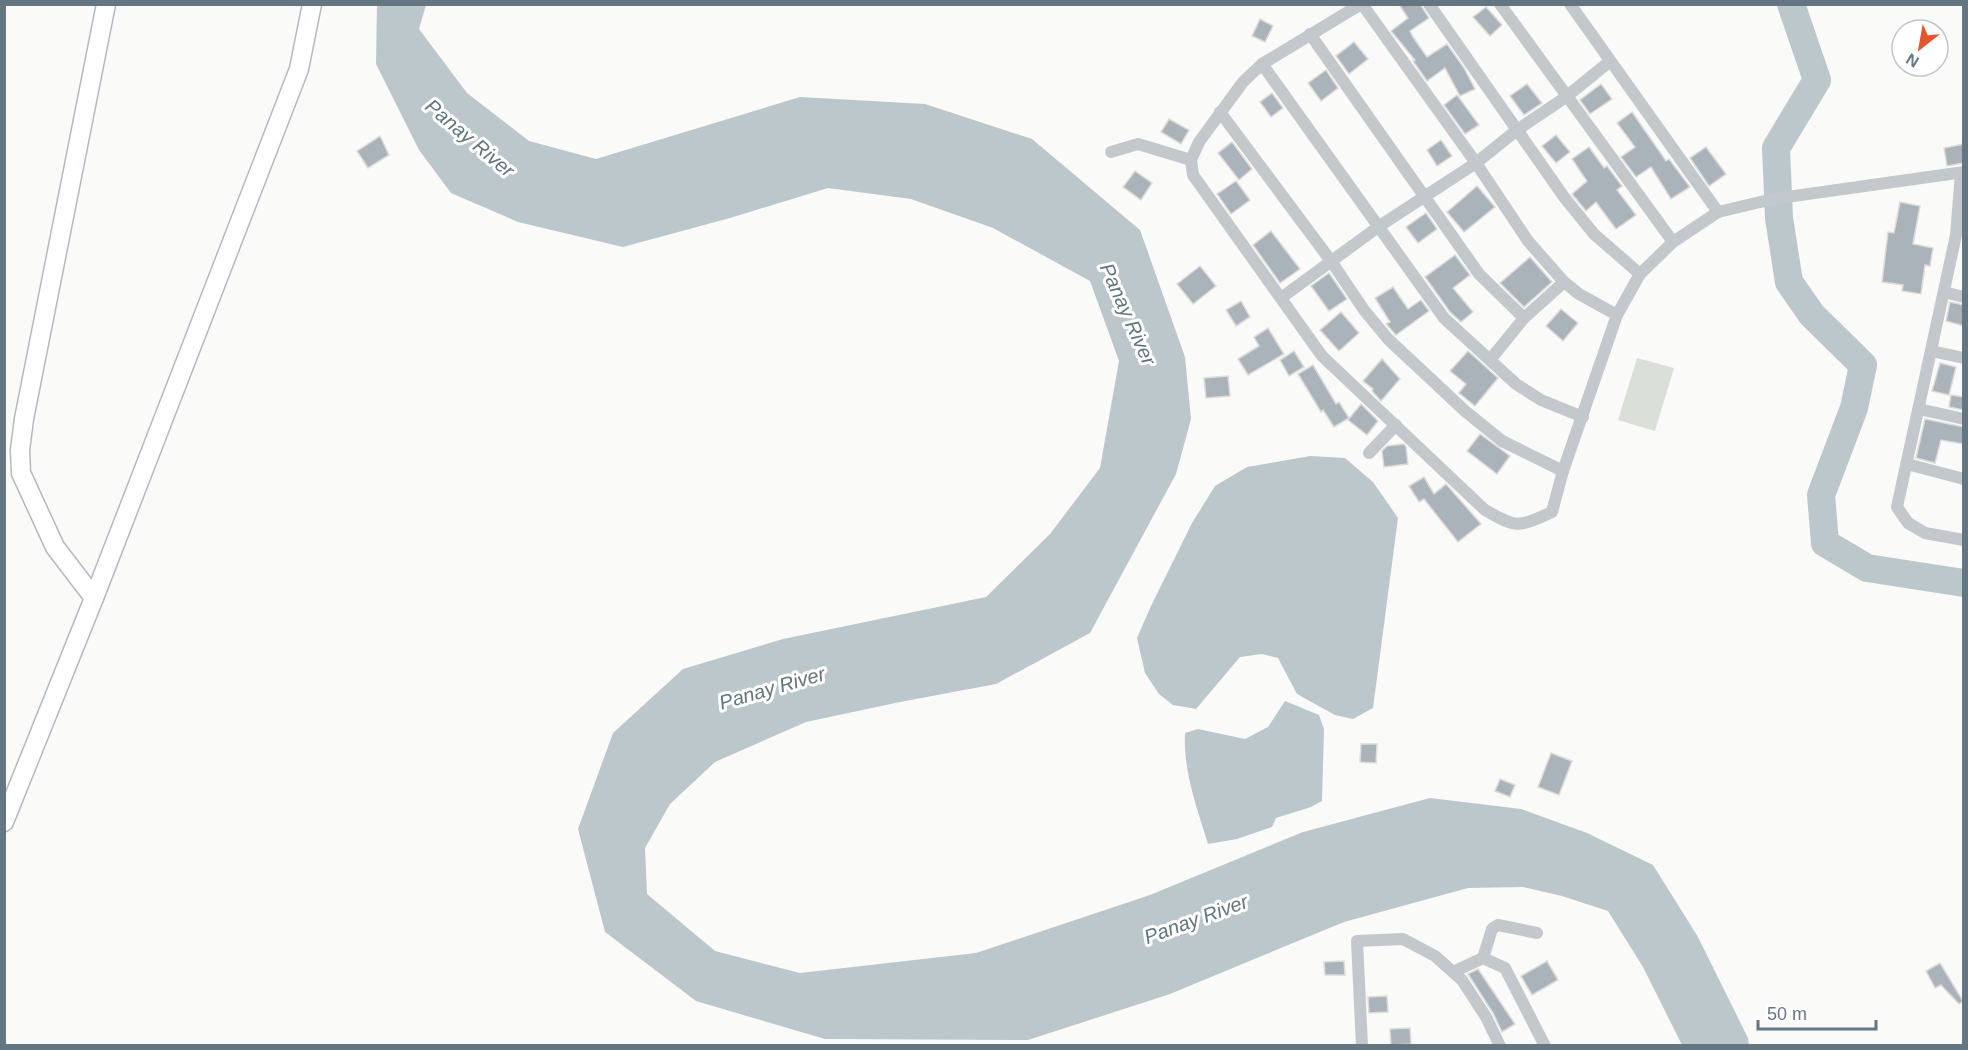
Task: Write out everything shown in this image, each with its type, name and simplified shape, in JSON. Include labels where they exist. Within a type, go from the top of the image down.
[{"type":"main road","points":[[94,598],[55,547],[21,473],[20,450],[24,419],[106,4]]},
{"type":"main road","points":[[4,822],[94,598],[299,69],[312,4]]},
{"type":"street","points":[[1617,315],[1579,294],[1564,282],[1528,241],[1476,163],[1362,4],[1262,64],[1243,82],[1220,112],[1199,142],[1191,160],[1193,175],[1322,356],[1485,510],[1504,521],[1522,525],[1552,512],[1563,471],[1617,315],[1640,274],[1672,242],[1718,212],[1800,194],[1962,173],[1960,236],[1944,292],[1897,507],[1908,522],[1925,533],[1964,540]]},
{"type":"street","points":[[1429,4],[1564,197],[1594,234],[1640,274]]},
{"type":"street","points":[[1500,4],[1672,242]]},
{"type":"street","points":[[1570,4],[1609,62],[1718,212]]},
{"type":"street","points":[[1310,34],[1479,274],[1524,318]]},
{"type":"street","points":[[1281,298],[1378,227],[1476,163],[1516,130],[1566,97],[1609,62]]},
{"type":"street","points":[[1262,64],[1444,318],[1516,384],[1541,400],[1583,417]]},
{"type":"street","points":[[1220,112],[1332,261],[1364,310],[1388,339],[1465,411],[1502,441],[1563,471]]},
{"type":"street","points":[[1111,152],[1138,144],[1191,160]]},
{"type":"street","points":[[1490,360],[1524,318],[1564,282]]},
{"type":"street","points":[[1944,292],[1964,297]]},
{"type":"street","points":[[1931,351],[1964,358]]},
{"type":"street","points":[[1919,409],[1964,419]]},
{"type":"street","points":[[1369,453],[1396,424]]},
{"type":"street","points":[[1907,464],[1964,479]]},
{"type":"street","points":[[1453,972],[1483,958],[1492,929],[1498,925],[1537,933]]},
{"type":"street","points":[[1362,1046],[1357,941],[1403,939],[1435,956],[1462,980],[1486,1017],[1500,1046]]},
{"type":"street","points":[[1483,958],[1505,968],[1545,1046]]},
{"type":"shaded area","points":[[1637,358],[1674,368],[1655,431],[1618,420]]},
{"type":"water","name":"Panay River","points":[[377,5],[426,5],[419,29],[467,93],[529,141],[596,159],[800,97],[925,104],[1032,139],[1140,230],[1185,357],[1191,419],[1176,474],[1090,633],[996,684],[806,722],[715,762],[670,804],[645,848],[647,894],[715,951],[800,973],[976,953],[1150,895],[1303,832],[1430,798],[1521,809],[1587,833],[1653,865],[1698,937],[1748,1038],[1749,1045],[1682,1045],[1643,967],[1608,911],[1562,896],[1523,887],[1468,888],[1344,922],[1170,994],[1028,1040],[825,1039],[696,1001],[605,932],[578,829],[613,733],[683,669],[783,639],[986,597],[1050,534],[1100,468],[1119,361],[1090,281],[993,228],[911,199],[828,188],[623,247],[518,222],[451,193],[419,150],[376,64]]},
{"type":"water","points":[[1310,456],[1345,458],[1373,482],[1398,518],[1373,708],[1353,719],[1335,715],[1297,694],[1278,658],[1262,654],[1240,657],[1196,709],[1173,705],[1159,694],[1145,673],[1137,638],[1192,523],[1215,486],[1247,467]]},
{"type":"water","points":[[1285,701],[1319,715],[1324,729],[1322,801],[1311,807],[1276,818],[1272,827],[1237,839],[1208,844],[1188,775],[1185,733],[1198,729],[1245,739],[1268,727]]},
{"type":"building","points":[[1399,4],[1420,4],[1429,18],[1410,31],[1413,37],[1427,57],[1447,44],[1475,89],[1460,96],[1445,68],[1427,81],[1413,61],[1415,60],[1391,31],[1408,18]]},
{"type":"building","points":[[1486,7],[1502,25],[1490,36],[1473,17]]},
{"type":"building","points":[[1260,19],[1273,26],[1265,42],[1252,36]]},
{"type":"building","points":[[1354,42],[1368,59],[1349,74],[1336,56]]},
{"type":"building","points":[[1326,70],[1338,88],[1321,101],[1308,83]]},
{"type":"building","points":[[1527,84],[1542,103],[1524,115],[1510,96]]},
{"type":"building","points":[[1601,84],[1612,99],[1590,114],[1580,100]]},
{"type":"building","points":[[1272,93],[1283,108],[1271,117],[1260,102]]},
{"type":"building","points":[[1457,95],[1479,125],[1465,134],[1444,105]]},
{"type":"building","points":[[1632,112],[1666,161],[1669,159],[1690,187],[1671,199],[1651,167],[1636,177],[1621,157],[1635,147],[1617,123]]},
{"type":"building","points":[[1169,119],[1189,130],[1181,144],[1161,132]]},
{"type":"building","points":[[1556,135],[1570,152],[1556,163],[1542,146]]},
{"type":"building","points":[[380,136],[389,155],[368,168],[357,151]]},
{"type":"building","points":[[1441,140],[1452,156],[1437,166],[1427,150]]},
{"type":"building","points":[[1232,142],[1252,169],[1239,180],[1218,153]]},
{"type":"building","points":[[1964,144],[1964,163],[1947,166],[1944,148]]},
{"type":"building","points":[[1589,147],[1604,168],[1607,166],[1622,186],[1617,190],[1636,215],[1616,229],[1596,202],[1586,211],[1572,194],[1587,181],[1572,159]]},
{"type":"building","points":[[1706,147],[1726,174],[1709,186],[1690,158]]},
{"type":"building","points":[[1135,171],[1152,183],[1141,200],[1123,187]]},
{"type":"building","points":[[1236,181],[1250,200],[1231,214],[1217,194]]},
{"type":"building","points":[[1477,186],[1495,207],[1464,232],[1447,212]]},
{"type":"building","points":[[1900,202],[1920,206],[1913,244],[1933,248],[1930,266],[1925,265],[1921,294],[1902,291],[1903,285],[1882,282],[1888,232],[1894,233]]},
{"type":"building","points":[[1426,213],[1437,229],[1418,243],[1406,227]]},
{"type":"building","points":[[1271,231],[1300,269],[1280,283],[1253,245]]},
{"type":"building","points":[[1455,255],[1470,275],[1453,288],[1473,312],[1461,322],[1450,312],[1425,277]]},
{"type":"building","points":[[1530,257],[1552,282],[1524,307],[1500,283]]},
{"type":"building","points":[[1200,266],[1216,286],[1193,304],[1177,284]]},
{"type":"building","points":[[1329,273],[1347,299],[1329,311],[1311,286]]},
{"type":"building","points":[[1393,287],[1408,309],[1421,300],[1429,311],[1396,335],[1386,324],[1390,322],[1375,298]]},
{"type":"building","points":[[1241,301],[1250,317],[1236,326],[1226,310]]},
{"type":"building","points":[[1950,302],[1964,305],[1964,326],[1946,321]]},
{"type":"building","points":[[1561,309],[1578,323],[1563,341],[1546,326]]},
{"type":"building","points":[[1341,312],[1359,333],[1339,351],[1320,330]]},
{"type":"building","points":[[1268,328],[1284,354],[1248,375],[1238,359],[1259,346],[1254,337]]},
{"type":"building","points":[[1294,351],[1304,367],[1289,376],[1280,360]]},
{"type":"building","points":[[1468,351],[1498,378],[1475,406],[1459,393],[1466,384],[1450,371]]},
{"type":"building","points":[[1382,359],[1400,379],[1381,401],[1372,391],[1373,389],[1363,381]]},
{"type":"building","points":[[1940,363],[1956,367],[1949,395],[1932,391]]},
{"type":"building","points":[[1313,365],[1336,404],[1339,402],[1349,418],[1334,427],[1323,410],[1321,412],[1298,374]]},
{"type":"building","points":[[1228,376],[1230,396],[1206,398],[1204,378]]},
{"type":"building","points":[[1951,395],[1964,397],[1964,410],[1949,407]]},
{"type":"building","points":[[1361,404],[1378,421],[1367,435],[1348,420]]},
{"type":"building","points":[[1925,419],[1964,427],[1964,444],[1941,440],[1935,463],[1916,458]]},
{"type":"building","points":[[1480,434],[1510,456],[1497,474],[1467,451]]},
{"type":"building","points":[[1404,444],[1408,464],[1384,467],[1382,451],[1387,446]]},
{"type":"building","points":[[1424,477],[1434,494],[1446,484],[1481,524],[1458,542],[1424,499],[1419,502],[1409,486]]},
{"type":"building","points":[[1361,744],[1377,744],[1376,763],[1360,762]]},
{"type":"building","points":[[1551,753],[1572,761],[1559,795],[1538,787]]},
{"type":"building","points":[[1500,779],[1515,785],[1510,797],[1495,791]]},
{"type":"building","points":[[1344,961],[1345,975],[1325,975],[1324,962]]},
{"type":"building","points":[[1547,961],[1558,980],[1532,995],[1521,976]]},
{"type":"building","points":[[1940,963],[1963,1001],[1959,1004],[1941,985],[1935,988],[1926,971]]},
{"type":"building","points":[[1478,969],[1515,1024],[1502,1032],[1493,1013],[1468,974]]},
{"type":"building","points":[[1387,996],[1388,1012],[1369,1013],[1368,997]]},
{"type":"building","points":[[1410,1028],[1411,1044],[1391,1045],[1390,1029]]},
{"type":"waterway","points":[[1791,4],[1817,80],[1776,148],[1779,218],[1789,282],[1812,315],[1863,365],[1854,408],[1821,495],[1825,543],[1867,568],[1964,583]]}]
